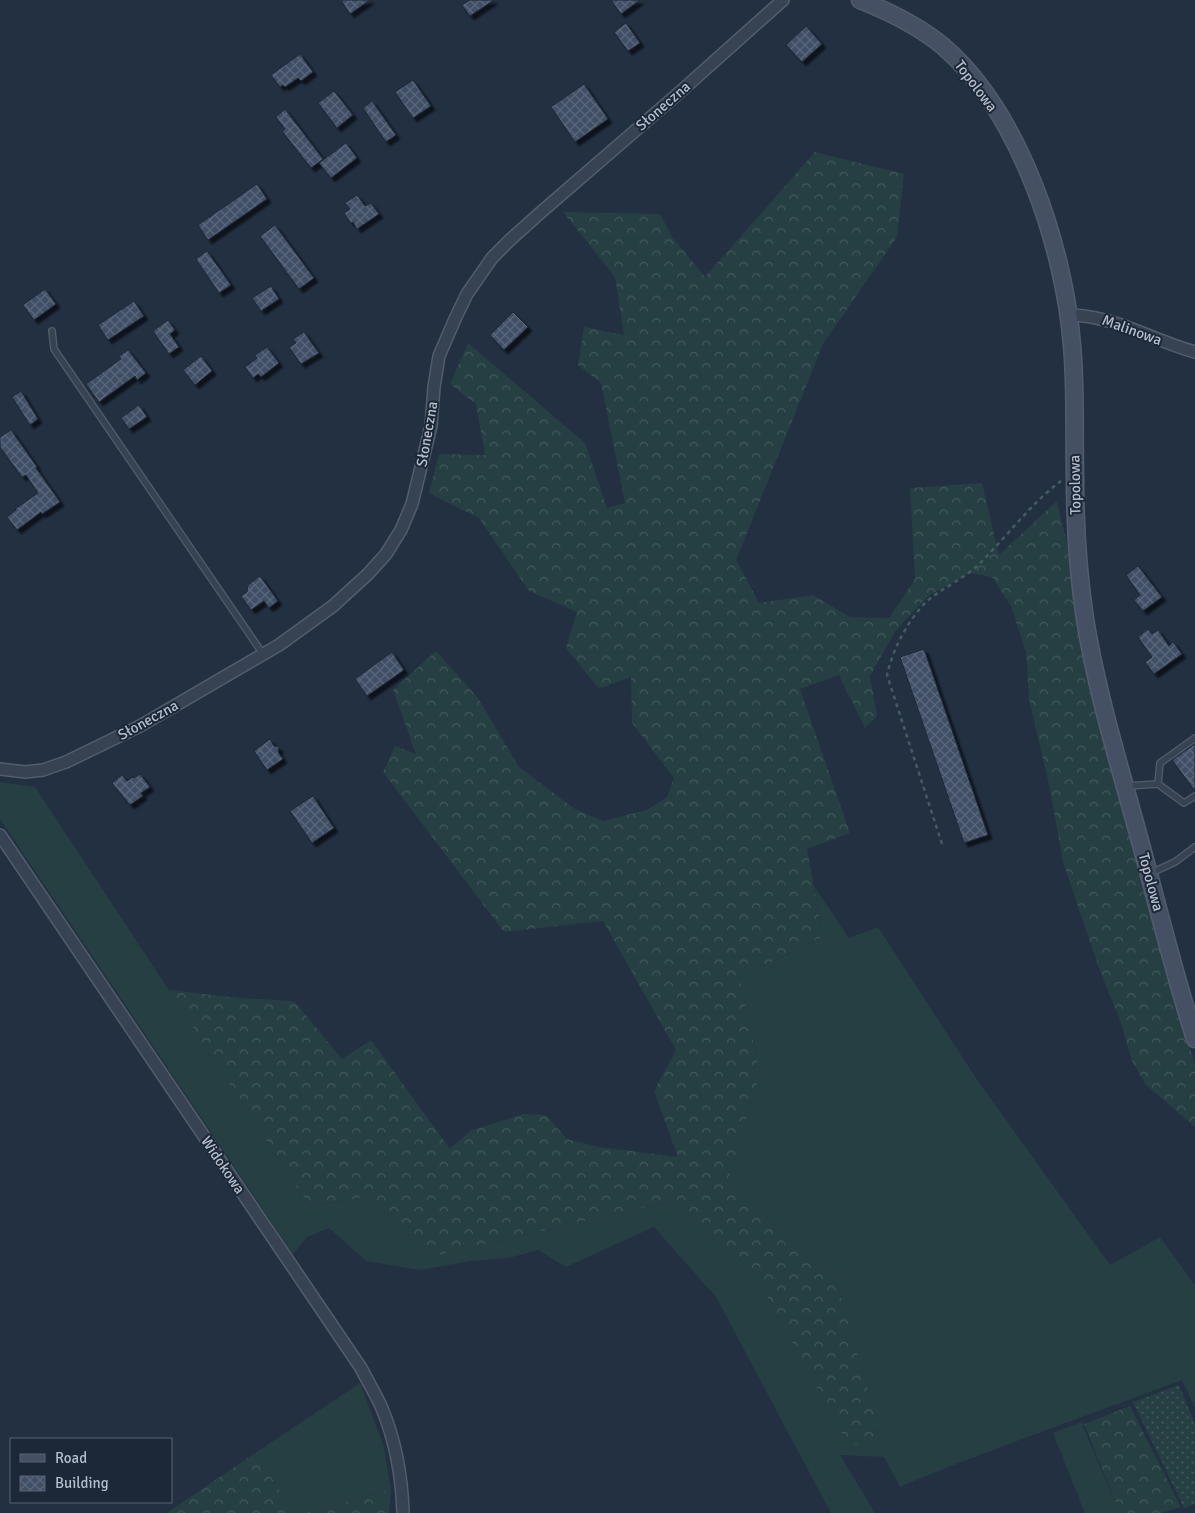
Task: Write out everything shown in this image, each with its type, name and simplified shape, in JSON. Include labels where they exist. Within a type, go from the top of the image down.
[{"type":"street","name":"Słoneczna","points":[[0,769],[25,772],[43,770],[66,762],[140,726],[279,645],[333,606],[368,574],[386,554],[401,530],[412,504],[431,426],[434,387],[440,356],[454,318],[467,294],[492,258],[540,213],[783,0]]},
{"type":"street","name":"Topolowa","points":[[860,0],[903,20],[932,38],[966,69],[1005,126],[1021,156],[1047,222],[1058,261],[1072,343],[1075,383],[1075,476],[1078,560],[1085,618],[1103,703],[1179,987],[1195,1038]]},
{"type":"street","name":"Malinowa","points":[[1068,315],[1096,317],[1159,341],[1195,352]]},
{"type":"street","name":"Widokowa","points":[[0,835],[361,1368],[380,1404],[394,1445],[403,1513]]},
{"type":"lane","points":[[52,331],[54,349],[263,654]]},
{"type":"lane","points":[[1158,784],[1160,763],[1195,738]]},
{"type":"lane","points":[[1125,786],[1158,784],[1184,804],[1195,796]]},
{"type":"lane","points":[[1149,874],[1175,862],[1195,847]]},
{"type":"path","points":[[942,844],[887,675],[891,656],[904,631],[925,604],[976,567],[1052,488],[1063,479],[1075,476]]},
{"type":"green space","points":[[815,152],[904,174],[897,237],[823,344],[736,560],[759,603],[813,595],[850,617],[889,618],[915,579],[910,488],[982,483],[999,555],[1057,501],[1171,991],[1195,1063],[1195,1127],[1146,1085],[1132,1061],[1121,1023],[1099,968],[1063,862],[1050,789],[1029,699],[1026,652],[1011,606],[992,577],[970,573],[928,596],[896,630],[870,676],[877,716],[865,728],[839,675],[800,689],[850,833],[807,849],[823,936],[740,978],[760,1074],[727,1184],[834,1273],[883,1443],[848,1444],[752,1269],[667,1202],[426,1258],[371,1196],[309,1206],[169,990],[239,998],[294,1001],[342,1059],[371,1040],[450,1149],[470,1131],[523,1114],[546,1115],[567,1139],[599,1147],[678,1157],[654,1091],[676,1050],[603,921],[504,932],[383,772],[395,746],[416,754],[393,690],[436,651],[478,698],[519,767],[575,809],[603,821],[647,810],[667,797],[674,778],[632,723],[631,677],[599,689],[566,648],[577,612],[529,591],[479,518],[429,493],[439,454],[485,455],[476,404],[450,384],[468,343],[585,443],[607,508],[625,503],[601,383],[578,365],[584,327],[624,335],[615,277],[563,212],[660,214],[673,238],[705,277]]},
{"type":"green space","points":[[0,782],[35,787],[309,1206],[371,1196],[426,1258],[667,1202],[752,1269],[848,1443],[882,1443],[834,1273],[727,1184],[760,1074],[740,978],[823,936],[814,886],[849,938],[878,927],[976,1078],[1110,1265],[1160,1237],[1195,1285],[1195,1408],[1182,1380],[1005,1445],[900,1487],[884,1457],[840,1455],[875,1513],[831,1513],[716,1297],[654,1227],[566,1267],[538,1250],[509,1258],[471,1261],[420,1270],[366,1261],[329,1228],[307,1237],[293,1254],[0,819]]},
{"type":"green space","points":[[360,1383],[384,1447],[391,1490],[303,1513],[295,1513],[255,1453]]},
{"type":"green space","points":[[1179,1385],[1195,1424],[1195,1504],[1184,1508],[1133,1402]]},
{"type":"green space","points":[[1130,1406],[1181,1507],[1161,1513],[1120,1513],[1084,1424]]},
{"type":"green space","points":[[1081,1422],[1120,1513],[1085,1513],[1053,1433]]},
{"type":"green space","points":[[255,1453],[295,1513],[167,1513]]},
{"type":"green space","points":[[391,1490],[389,1513],[303,1513]]},
{"type":"building","points":[[341,0],[370,0],[350,14]]},
{"type":"building","points":[[470,0],[494,0],[470,16],[462,5]]},
{"type":"building","points":[[611,0],[640,0],[621,14]]},
{"type":"building","points":[[626,23],[640,43],[628,51],[614,32]]},
{"type":"building","points":[[806,26],[822,44],[802,62],[786,45]]},
{"type":"building","points":[[300,54],[313,72],[301,81],[298,78],[285,87],[283,85],[280,87],[271,75]]},
{"type":"building","points":[[413,80],[431,106],[413,118],[395,92]]},
{"type":"building","points":[[584,84],[608,119],[575,142],[551,107]]},
{"type":"building","points":[[334,91],[353,115],[337,128],[318,103]]},
{"type":"building","points":[[372,101],[396,135],[386,142],[363,108]]},
{"type":"building","points":[[285,109],[323,159],[311,168],[282,131],[285,129],[276,117]]},
{"type":"building","points":[[346,143],[357,158],[331,178],[319,163]]},
{"type":"building","points":[[257,184],[267,199],[208,240],[198,225]]},
{"type":"building","points":[[357,195],[365,206],[371,203],[379,214],[357,229],[344,213],[350,209],[345,203]]},
{"type":"building","points":[[275,225],[314,278],[299,289],[260,236]]},
{"type":"building","points":[[207,251],[231,285],[219,293],[196,259]]},
{"type":"building","points":[[271,286],[279,299],[261,311],[252,298]]},
{"type":"building","points":[[45,289],[56,304],[34,320],[23,305]]},
{"type":"building","points":[[134,301],[144,316],[108,340],[98,325]]},
{"type":"building","points":[[513,312],[528,327],[504,350],[490,335]]},
{"type":"building","points":[[168,320],[175,330],[170,334],[179,347],[169,354],[153,331]]},
{"type":"building","points":[[304,332],[319,353],[301,364],[289,347],[296,343],[293,339]]},
{"type":"building","points":[[267,347],[279,363],[261,377],[258,374],[253,378],[245,367],[257,358],[255,355]]},
{"type":"building","points":[[128,350],[146,373],[137,380],[135,376],[99,402],[86,384],[121,359],[119,356]]},
{"type":"building","points":[[201,356],[212,371],[195,385],[183,370]]},
{"type":"building","points":[[21,391],[38,419],[30,425],[12,397]]},
{"type":"building","points":[[139,405],[147,417],[129,429],[121,418]]},
{"type":"building","points":[[11,430],[60,502],[42,514],[41,512],[17,530],[7,517],[38,493],[26,475],[22,477],[0,447],[0,437]]},
{"type":"building","points":[[1138,566],[1162,597],[1143,611],[1134,600],[1140,595],[1126,575]]},
{"type":"building","points":[[260,576],[278,601],[269,608],[264,601],[251,610],[241,596],[247,592],[248,585]]},
{"type":"building","points":[[1148,629],[1152,634],[1158,630],[1169,646],[1173,642],[1182,654],[1154,674],[1145,662],[1152,657],[1138,637]]},
{"type":"building","points":[[924,649],[988,835],[964,843],[900,657]]},
{"type":"building","points":[[392,652],[404,670],[367,696],[355,679]]},
{"type":"building","points":[[270,739],[274,746],[279,747],[278,752],[283,759],[267,770],[254,751]]},
{"type":"building","points":[[1195,744],[1195,791],[1172,760]]},
{"type":"building","points":[[140,774],[150,787],[141,793],[143,796],[130,805],[112,783],[122,775],[127,781]]},
{"type":"building","points":[[313,796],[334,828],[312,843],[290,811]]}]
